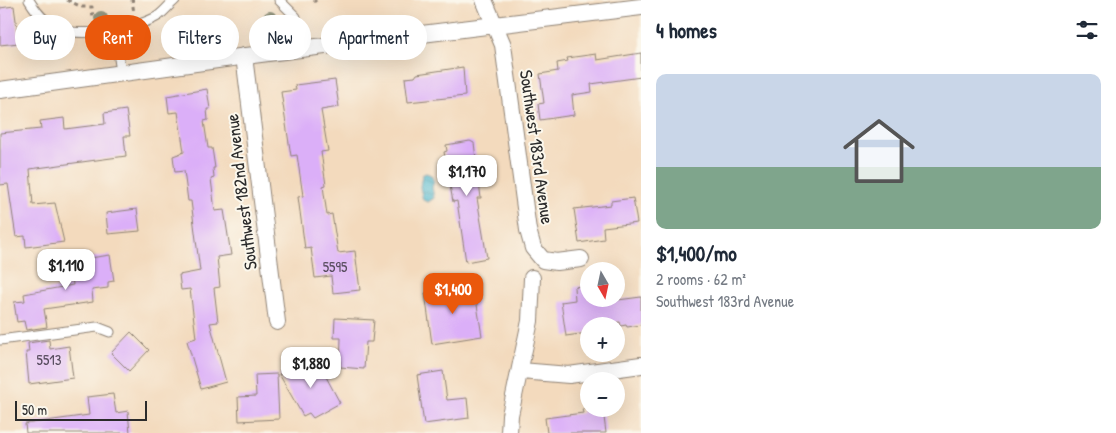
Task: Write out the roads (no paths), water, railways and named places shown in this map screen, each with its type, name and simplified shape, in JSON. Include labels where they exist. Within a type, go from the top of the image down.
[{"type":"street","name":"Southwest 183rd Avenue","points":[[484,0],[503,45],[532,248],[543,260],[557,262],[581,259]]},
{"type":"street","points":[[0,90],[244,56],[641,7]]},
{"type":"street","name":"Southwest 182nd Avenue","points":[[244,56],[277,322]]},
{"type":"street","points":[[509,433],[510,415],[521,371],[530,321],[532,278]]},
{"type":"street","points":[[521,371],[569,375],[641,366]]},
{"type":"lane","points":[[29,0],[36,12],[52,26],[74,32],[85,31]]},
{"type":"lane","points":[[151,18],[157,16],[175,0]]},
{"type":"lane","points":[[279,0],[294,15]]},
{"type":"lane","points":[[119,60],[121,73]]},
{"type":"lane","points":[[0,340],[97,327],[110,332]]},
{"type":"water","points":[[426,173],[431,175],[434,182],[432,187],[434,198],[428,202],[423,200],[420,187],[422,175]]}]
